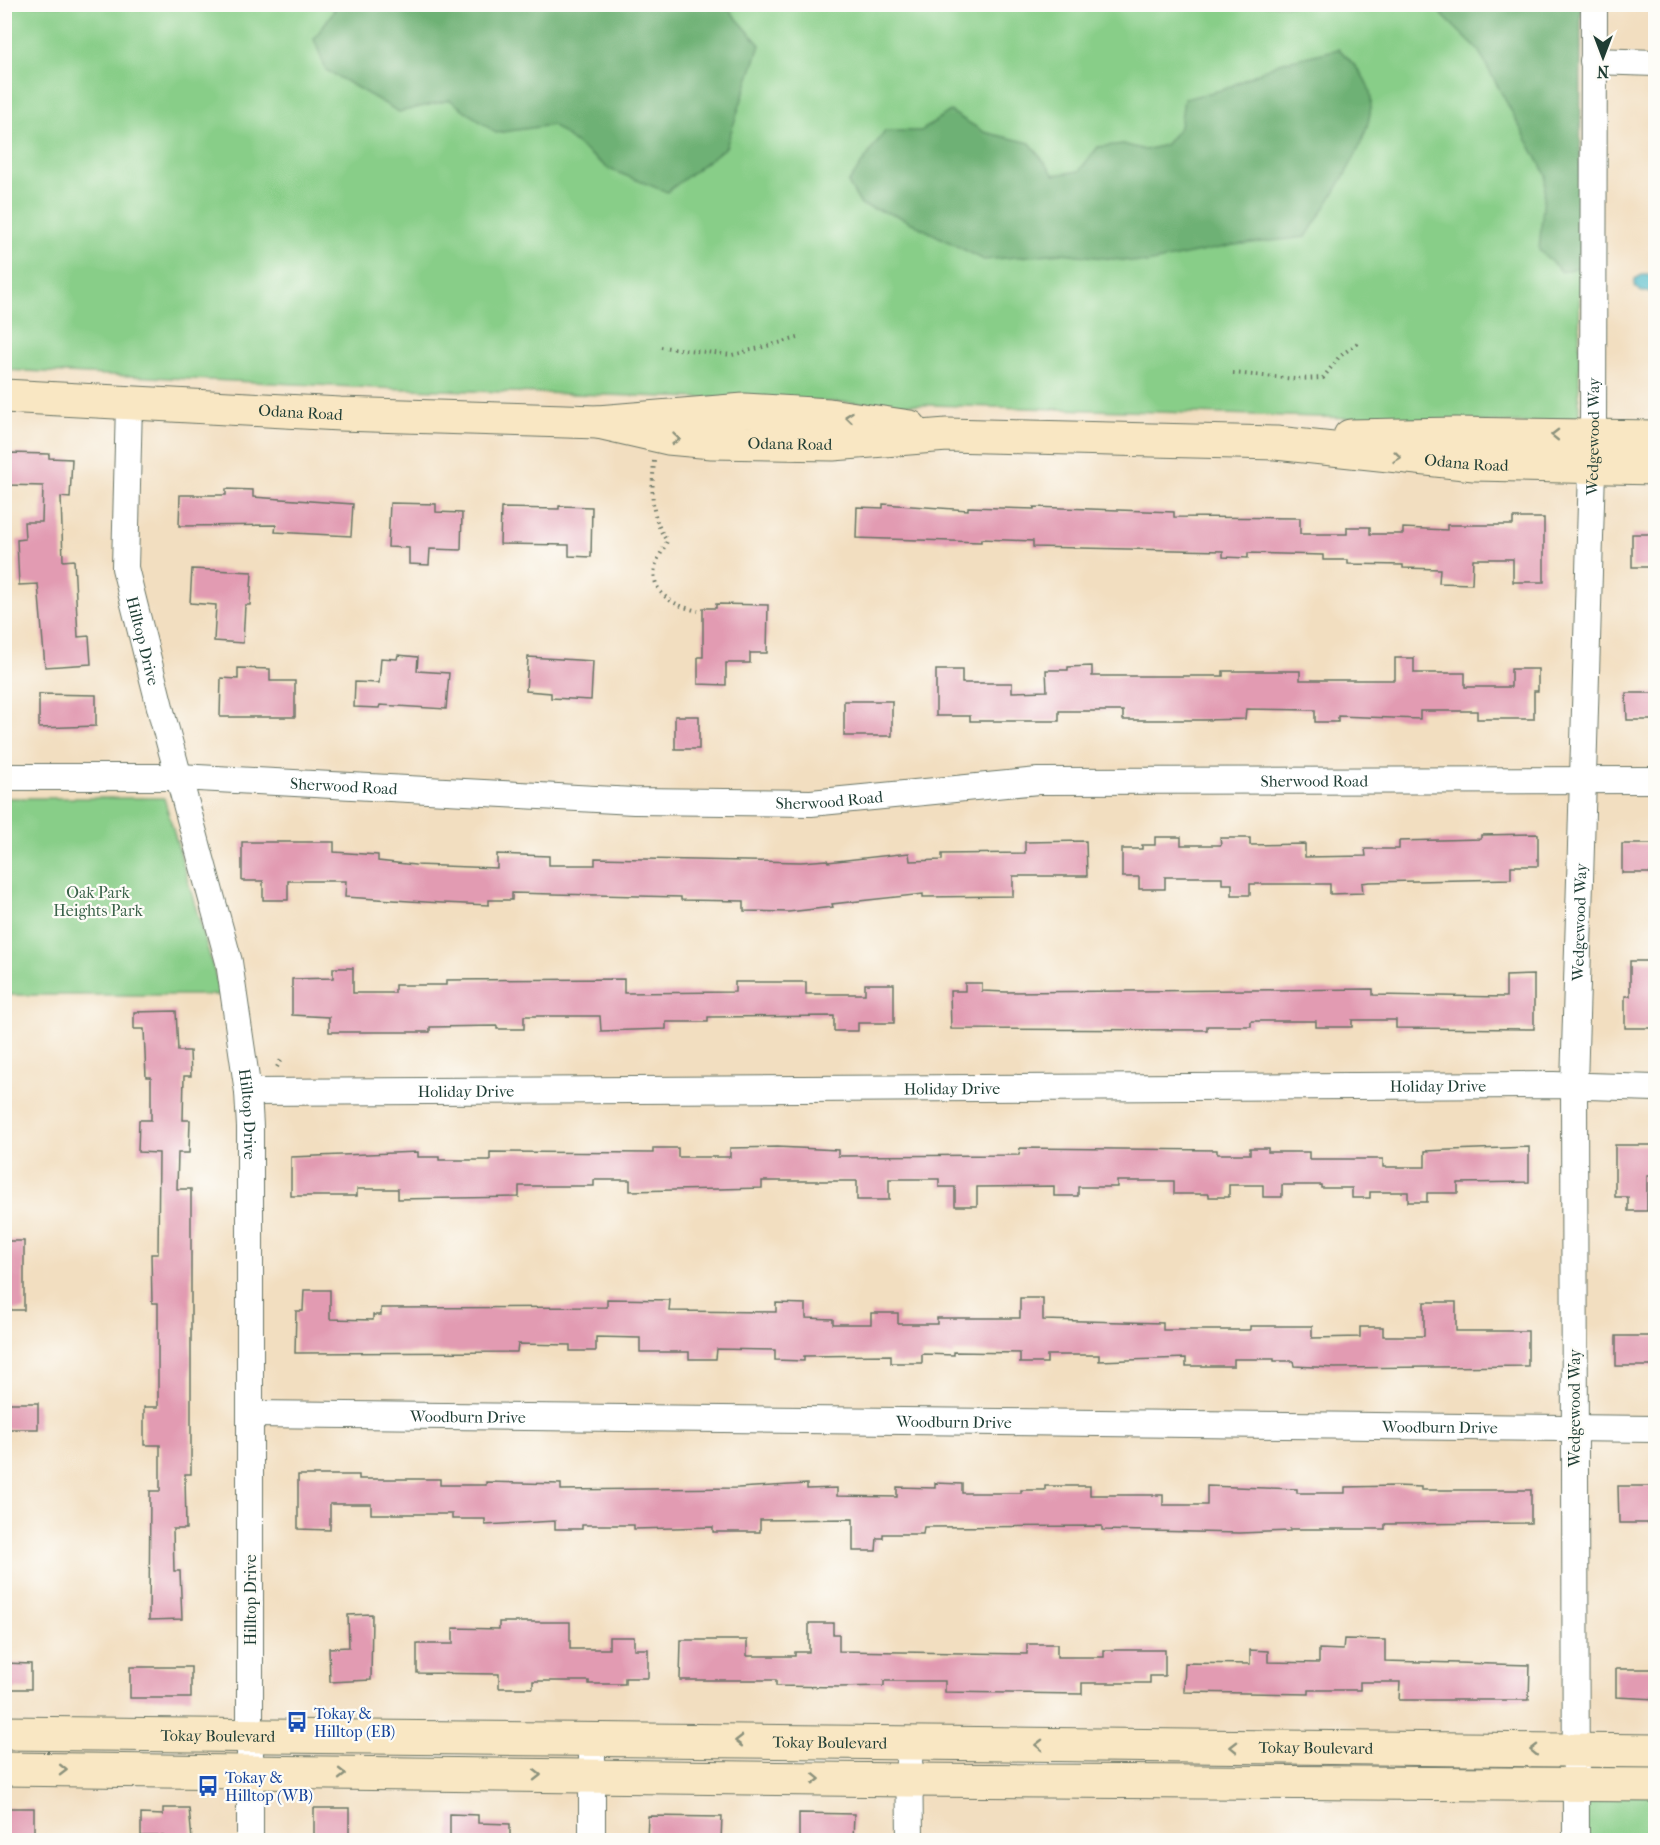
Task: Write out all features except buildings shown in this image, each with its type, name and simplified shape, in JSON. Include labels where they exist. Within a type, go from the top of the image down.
[{"type":"street","name":"Wedgewood Way","points":[[1576,1840],[1574,1085],[1593,435],[1594,4]]},
{"type":"street","points":[[1593,61],[1656,63]]},
{"type":"street","name":"Odana Road","points":[[4,396],[340,414],[598,422],[668,438],[796,445],[871,442],[948,435],[1276,443],[1464,464],[1656,468]]},
{"type":"street","name":"Hilltop Drive","points":[[129,403],[125,568],[229,963],[248,1092],[250,1127],[250,1840]]},
{"type":"street","name":"Odana Road","points":[[1276,443],[1371,434],[1656,437]]},
{"type":"street","name":"Sherwood Road","points":[[4,777],[179,777],[634,801],[812,803],[1038,781],[1656,780]]},
{"type":"street","name":"Holiday Drive","points":[[248,1092],[1574,1085],[1656,1088]]},
{"type":"street","name":"Woodburn Drive","points":[[250,1414],[1656,1429]]},
{"type":"street","name":"Tokay Boulevard","points":[[4,1733],[1656,1751]]},
{"type":"street","points":[[592,1739],[592,1840]]},
{"type":"street","points":[[909,1744],[910,1840]]},
{"type":"street","points":[[4,1769],[909,1780],[1656,1785]]},
{"type":"path","points":[[661,347],[732,355],[802,337]]},
{"type":"path","points":[[1233,373],[1295,379],[1323,378],[1339,357],[1360,341]]},
{"type":"path","points":[[654,460],[652,508],[655,521],[667,540],[656,565],[655,580],[660,592],[669,600],[680,607],[698,611]]},
{"type":"path","points":[[277,1067],[281,1060]]},
{"type":"green space","points":[[724,4],[760,45],[726,147],[667,192],[609,169],[552,125],[496,133],[450,100],[399,112],[326,70],[314,39],[335,9],[325,5]]},
{"type":"green space","points":[[5,5],[1581,5],[1579,425],[376,388],[5,370]]},
{"type":"green space","points":[[1432,5],[1581,5],[1580,267],[1562,272],[1539,250],[1546,175],[1478,50]]},
{"type":"green space","points":[[1339,49],[1360,71],[1367,85],[1371,99],[1370,116],[1348,170],[1306,237],[1234,245],[1147,263],[1061,253],[984,260],[898,216],[861,205],[848,183],[885,131],[921,131],[950,111],[984,132],[1030,143],[1054,175],[1079,171],[1098,147],[1123,144],[1145,150],[1165,145],[1180,127],[1184,99],[1225,89],[1279,63]]},
{"type":"green space","name":"Oak Park Heights Park","points":[[4,798],[164,798],[221,995],[5,995]]},
{"type":"green space","points":[[1655,1785],[1655,1840],[1576,1840],[1576,1786]]},
{"type":"water","points":[[1642,275],[1655,275],[1655,292],[1642,292],[1635,287],[1635,279]]},
{"type":"place","name":"Tokay & Hilltop (EB)","points":[[297,1722]]},
{"type":"place","name":"Tokay & Hilltop (WB)","points":[[208,1786]]}]
